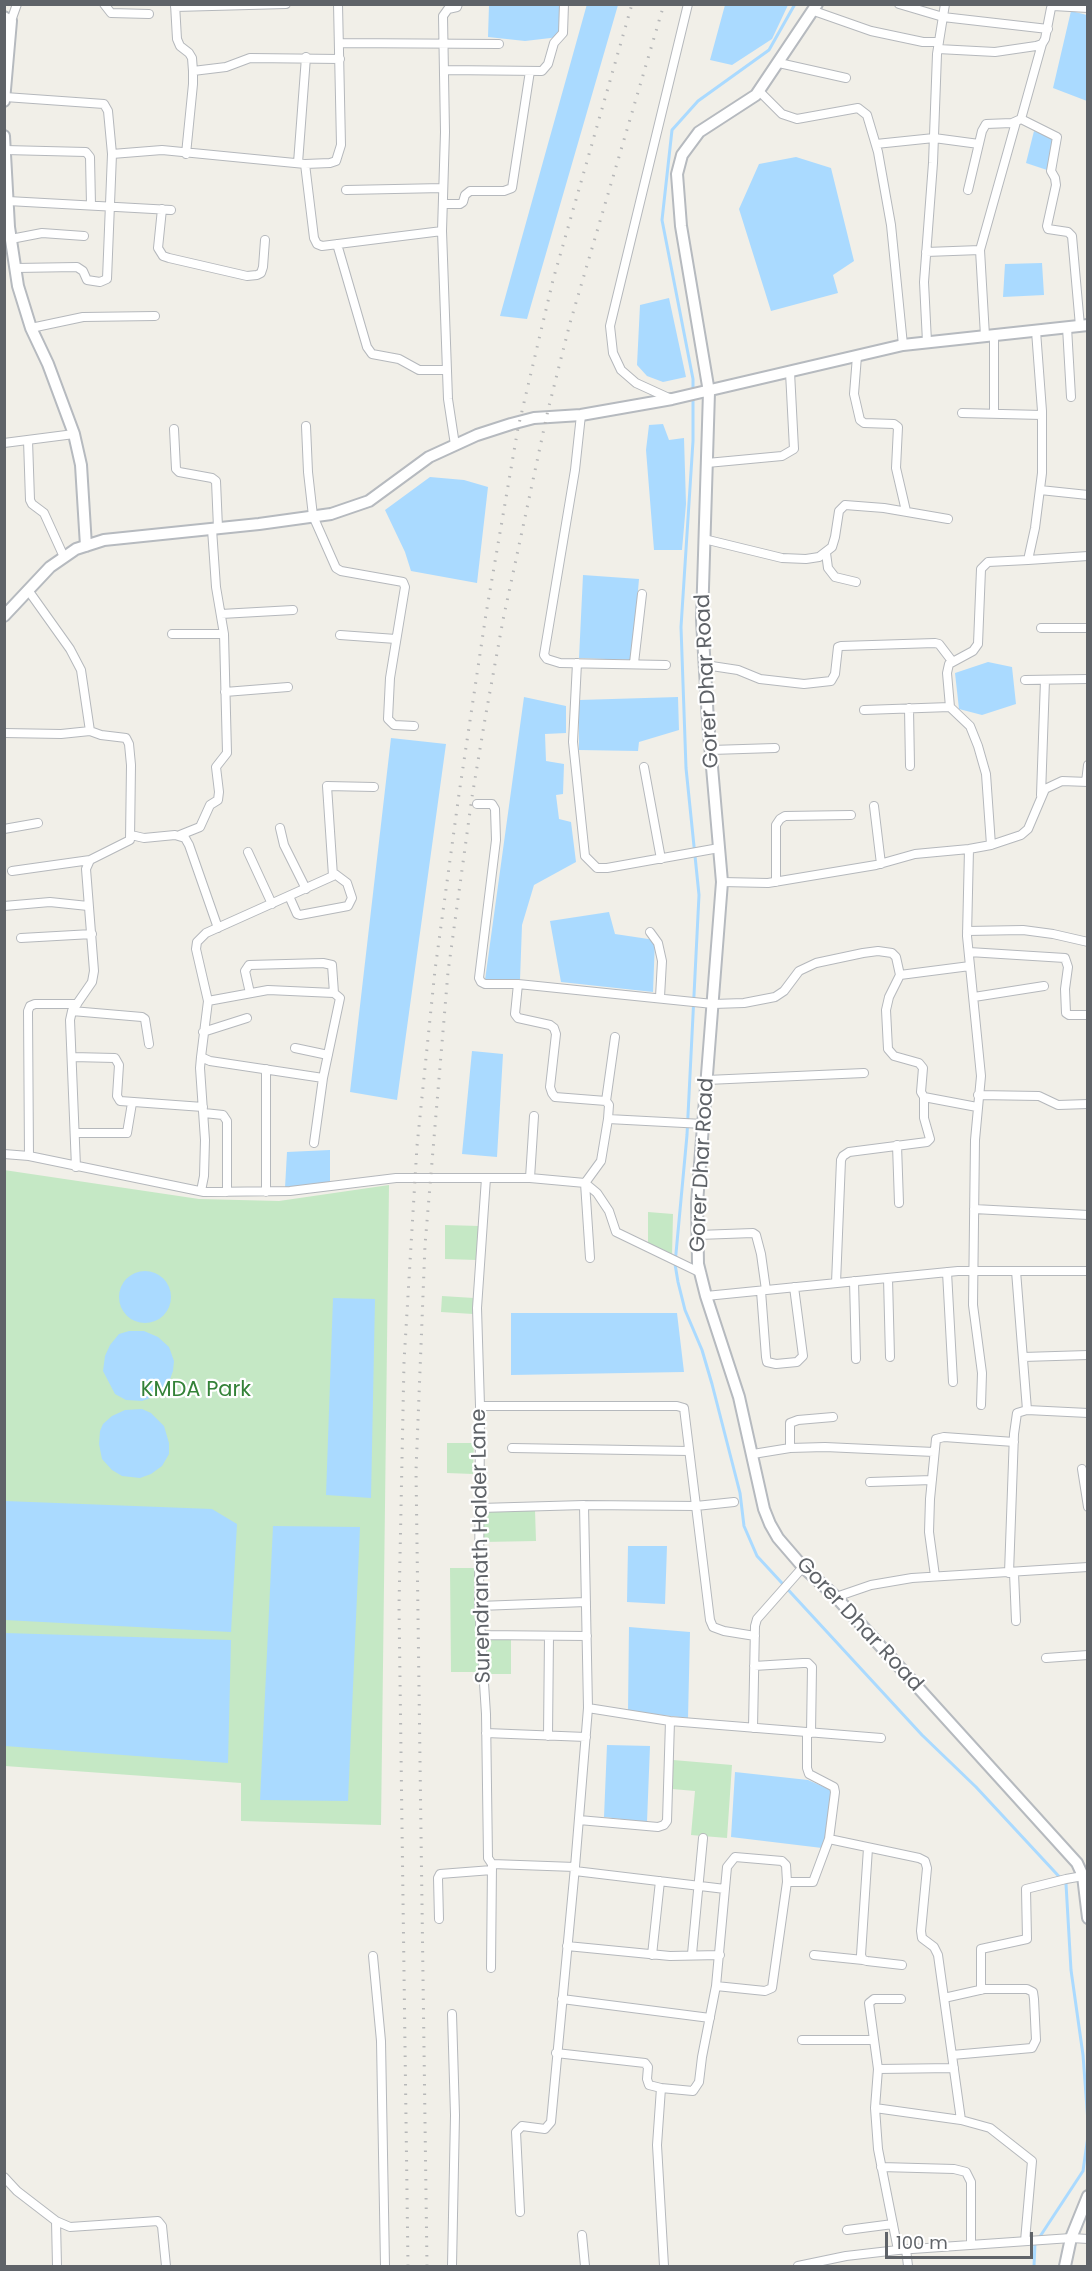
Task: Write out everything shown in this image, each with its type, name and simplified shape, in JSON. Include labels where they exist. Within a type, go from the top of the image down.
[{"type":"street","points":[[16,268],[77,267],[83,271],[87,280],[105,281],[107,279],[112,154],[108,111],[104,104],[5,99],[8,19],[17,4]]},
{"type":"street","points":[[104,4],[111,14],[149,14]]},
{"type":"street","points":[[186,154],[194,84],[192,58],[189,52],[180,46],[177,39],[175,6],[286,4]]},
{"type":"street","points":[[112,154],[162,150],[302,164],[330,164],[336,161],[341,145],[338,4]]},
{"type":"street","points":[[455,445],[448,399],[442,231],[443,16],[448,9],[457,8],[458,4]]},
{"type":"street","points":[[444,70],[542,71],[548,64],[552,48],[564,29],[564,4]]},
{"type":"street","points":[[672,399],[636,383],[621,369],[613,353],[610,326],[688,4]]},
{"type":"street","points":[[899,4],[943,17],[1048,29]]},
{"type":"street","points":[[927,342],[924,282],[939,46],[945,4]]},
{"type":"street","points":[[994,413],[980,250],[1048,29],[1051,8],[1053,6],[1088,8]]},
{"type":"street","points":[[903,345],[891,225],[876,144],[867,115],[858,108],[797,119],[782,114],[759,92],[815,8],[871,31],[939,46],[995,52],[1042,44]]},
{"type":"street","points":[[340,43],[498,44]]},
{"type":"street","points":[[306,57],[302,164],[314,238],[317,244],[322,246],[442,231]]},
{"type":"street","points":[[193,71],[226,67],[250,58],[340,59]]},
{"type":"street","points":[[779,63],[846,78]]},
{"type":"street","points":[[443,204],[460,204],[470,191],[504,191],[512,188],[530,71]]},
{"type":"street","name":"Gorer Dhar Road","points":[[759,92],[699,132],[682,155],[677,174],[681,226],[705,392],[707,463],[702,620],[722,882],[707,1080],[698,1123],[698,1264],[739,1397],[764,1509],[778,1538],[803,1567],[836,1597],[1077,1863],[1083,1876],[1088,1918]]},
{"type":"street","points":[[5,615],[64,557],[86,546],[104,540],[331,514],[369,501],[429,457],[477,435],[534,418],[581,415],[688,396],[903,345],[1084,325],[1072,236],[1068,232],[1051,230],[1047,226],[1056,185],[1051,171],[1058,137],[1019,120],[986,124],[968,190]]},
{"type":"street","points":[[4,136],[8,201],[7,227],[18,286],[31,328],[48,364],[74,434],[81,465],[86,546]]},
{"type":"street","points":[[876,144],[934,138],[980,144]]},
{"type":"street","points":[[5,150],[86,152],[90,157],[91,205]]},
{"type":"street","points":[[346,190],[443,188]]},
{"type":"street","points":[[8,201],[166,209],[158,248],[163,256],[247,276],[261,273],[265,240]]},
{"type":"street","points":[[11,240],[42,233],[84,236]]},
{"type":"street","points":[[337,244],[367,347],[372,354],[399,359],[419,370],[447,369]]},
{"type":"street","points":[[926,252],[980,250]]},
{"type":"street","points":[[31,328],[83,317],[155,316]]},
{"type":"street","points":[[1067,327],[1071,397]]},
{"type":"street","points":[[1028,560],[1042,473],[1042,415],[1036,331]]},
{"type":"street","points":[[857,356],[854,394],[860,420],[864,423],[897,424],[898,427],[896,468],[906,512]]},
{"type":"street","points":[[707,463],[773,457],[790,453],[794,449],[790,372]]},
{"type":"street","points":[[962,413],[1042,415]]},
{"type":"street","points":[[581,415],[576,470],[544,655],[553,662],[666,665]]},
{"type":"street","points":[[306,426],[313,516],[336,568],[341,571],[403,582],[405,587],[390,678],[388,719],[394,725],[414,726]]},
{"type":"street","points":[[131,835],[144,838],[180,835],[200,827],[207,810],[219,797],[216,768],[227,753],[224,634],[215,528],[216,481],[212,478],[179,472],[176,469],[174,429]]},
{"type":"street","points":[[4,443],[74,434]]},
{"type":"street","points":[[28,440],[30,500],[45,513],[64,557]]},
{"type":"street","points":[[1040,490],[1088,495]]},
{"type":"street","points":[[704,539],[782,558],[806,559],[819,557],[832,547],[841,507],[850,505],[948,519]]},
{"type":"street","points":[[826,553],[828,568],[835,577],[856,582]]},
{"type":"street","points":[[991,845],[986,774],[970,726],[950,707],[947,673],[949,664],[973,651],[978,644],[981,569],[988,562],[1088,556]]},
{"type":"street","points":[[28,590],[70,649],[81,670],[90,731]]},
{"type":"street","points":[[634,663],[642,594]]},
{"type":"street","points":[[221,614],[293,610]]},
{"type":"street","points":[[1041,628],[1088,628]]},
{"type":"street","points":[[172,634],[224,634]]},
{"type":"street","points":[[340,635],[396,639]]},
{"type":"street","points":[[705,665],[738,670],[760,679],[804,684],[831,681],[835,674],[838,647],[841,646],[935,643],[939,644],[952,661]]},
{"type":"street","points":[[576,663],[573,733],[585,856],[597,868],[607,868],[719,848]]},
{"type":"street","points":[[1025,680],[1088,679]]},
{"type":"street","points":[[1040,798],[1046,680]]},
{"type":"street","points":[[225,692],[288,687]]},
{"type":"street","points":[[864,710],[950,707]]},
{"type":"street","points":[[909,708],[910,766]]},
{"type":"street","points":[[4,733],[74,734],[90,731],[101,735],[126,738],[129,744],[130,840],[90,860],[12,871]]},
{"type":"street","points":[[711,750],[775,748]]},
{"type":"street","points":[[722,882],[776,882],[881,864],[915,854],[991,845],[1021,835],[1028,829],[1045,789],[1062,781],[1087,782],[1088,765]]},
{"type":"street","points":[[644,767],[661,859]]},
{"type":"street","points":[[290,896],[297,914],[300,915],[348,906],[352,898],[347,883],[335,874],[327,786],[374,786]]},
{"type":"street","points":[[477,804],[492,804],[495,809],[496,840],[479,978],[485,984],[518,984],[712,1004],[744,1003],[774,998],[784,991],[799,971],[805,967],[878,951],[892,953],[896,957],[900,975],[889,997],[886,1010],[886,1042],[894,1056],[919,1063],[923,1068],[921,1092],[924,1097],[924,1118],[930,1139],[927,1142],[849,1152],[843,1156],[836,1283]]},
{"type":"street","points":[[874,806],[881,864]]},
{"type":"street","points":[[776,882],[776,825],[780,819],[785,816],[851,815]]},
{"type":"street","points":[[4,829],[38,823]]},
{"type":"street","points":[[280,828],[284,845],[306,889]]},
{"type":"street","points":[[180,835],[189,844],[218,928]]},
{"type":"street","points":[[969,849],[967,931],[980,1057],[973,1305],[982,1373],[981,1405]]},
{"type":"street","points":[[248,852],[272,904]]},
{"type":"street","points":[[76,1167],[72,1011],[92,982],[94,971],[86,869],[90,860]]},
{"type":"street","points":[[201,1191],[204,1176],[204,1110],[200,1068],[208,1001],[196,949],[197,942],[206,933],[335,874]]},
{"type":"street","points":[[4,906],[50,902],[88,906]]},
{"type":"street","points":[[967,931],[1023,930],[1088,942]]},
{"type":"street","points":[[650,932],[658,944],[662,961],[660,997]]},
{"type":"street","points":[[21,938],[92,934]]},
{"type":"street","points":[[969,952],[1065,958],[1068,966],[1065,989],[1066,1013],[1088,1015]]},
{"type":"street","points":[[250,993],[244,971],[249,965],[322,963],[332,965],[334,993]]},
{"type":"street","points":[[900,975],[970,966]]},
{"type":"street","points":[[518,984],[515,1014],[518,1018],[550,1025],[556,1034],[550,1087],[552,1093],[555,1096],[606,1101]]},
{"type":"street","points":[[974,997],[1044,986]]},
{"type":"street","points":[[208,1001],[268,990],[338,995],[341,1001],[323,1078],[314,1143]]},
{"type":"street","points":[[29,1156],[28,1011],[30,1006],[35,1004],[77,1004]]},
{"type":"street","points":[[72,1011],[142,1017],[145,1020],[148,1044]]},
{"type":"street","points":[[204,1032],[248,1018]]},
{"type":"street","points":[[590,1258],[585,1183],[601,1161],[608,1119],[609,1106],[606,1101],[615,1037]]},
{"type":"street","points":[[295,1048],[328,1055]]},
{"type":"street","points":[[72,1057],[115,1058],[119,1065],[118,1099],[132,1103],[204,1110],[223,1115],[226,1118],[226,1192]]},
{"type":"street","points":[[201,1057],[210,1061],[323,1078]]},
{"type":"street","points":[[266,1069],[266,1192]]},
{"type":"street","points":[[707,1080],[864,1073]]},
{"type":"street","points":[[978,1095],[1039,1095],[1058,1105],[1088,1104]]},
{"type":"street","points":[[924,1097],[977,1107]]},
{"type":"street","points":[[75,1133],[127,1133],[132,1103]]},
{"type":"street","points":[[530,1178],[534,1116]]},
{"type":"street","points":[[608,1119],[698,1123]]},
{"type":"street","points":[[897,1145],[899,1203]]},
{"type":"street","points":[[4,1154],[29,1156],[201,1191],[290,1191],[396,1178],[530,1178],[585,1183],[597,1193],[609,1212],[616,1232],[701,1273]]},
{"type":"street","name":"Surendranath Halder Lane","points":[[486,1178],[477,1308],[480,1406],[479,1606],[486,1733],[488,1858],[492,1867],[491,1968]]},
{"type":"street","points":[[975,1209],[1088,1215]]},
{"type":"street","points":[[698,1235],[753,1233],[759,1240],[767,1362],[776,1364],[797,1362],[803,1356],[794,1287]]},
{"type":"street","points":[[1016,1271],[1027,1410]]},
{"type":"street","points":[[706,1296],[947,1272],[1088,1271]]},
{"type":"street","points":[[947,1272],[953,1382]]},
{"type":"street","points":[[888,1278],[890,1357]]},
{"type":"street","points":[[854,1281],[856,1359]]},
{"type":"street","points":[[1023,1357],[1088,1355]]},
{"type":"street","points":[[480,1406],[677,1406],[684,1408],[710,1620],[713,1627],[724,1631],[755,1636]]},
{"type":"street","points":[[1016,1622],[1012,1573],[1014,1442],[1017,1413],[1027,1410],[1088,1413]]},
{"type":"street","points":[[790,1448],[790,1423],[798,1420],[833,1417]]},
{"type":"street","points":[[935,1576],[930,1532],[934,1444],[939,1437],[1014,1442]]},
{"type":"street","points":[[753,1454],[790,1448],[825,1447],[934,1452]]},
{"type":"street","points":[[512,1448],[689,1451]]},
{"type":"street","points":[[1083,1470],[1088,1507]]},
{"type":"street","points":[[870,1482],[932,1480]]},
{"type":"street","points":[[480,1508],[584,1505],[696,1506],[734,1502]]},
{"type":"street","points":[[520,2212],[516,2132],[522,2126],[545,2129],[551,2122],[575,1869],[588,1708],[584,1505]]},
{"type":"street","points":[[753,1728],[757,1619],[803,1567]]},
{"type":"street","points":[[836,1597],[871,1585],[935,1576],[1088,1567]]},
{"type":"street","points":[[479,1606],[586,1602]]},
{"type":"street","points":[[481,1635],[587,1636]]},
{"type":"street","points":[[548,1736],[549,1636]]},
{"type":"street","points":[[1046,1658],[1088,1655]]},
{"type":"street","points":[[754,1666],[803,1663],[812,1667],[807,1768],[809,1774],[834,1787],[835,1792],[830,1839],[813,1882],[787,1882]]},
{"type":"street","points":[[588,1708],[670,1721],[881,1738]]},
{"type":"street","points":[[579,1820],[658,1827],[664,1825],[667,1821],[670,1721]]},
{"type":"street","points":[[486,1733],[586,1737]]},
{"type":"street","points":[[692,1954],[703,1838]]},
{"type":"street","points":[[830,1839],[925,1861],[927,1868],[921,1931],[922,1938],[934,1947],[938,1955],[961,2120]]},
{"type":"street","points":[[863,1960],[860,1950],[868,1848]]},
{"type":"street","points":[[556,2053],[645,2063],[648,2067],[649,2085],[693,2091],[697,2087],[716,1986],[727,1867],[735,1857],[782,1861],[786,1865],[787,1882],[772,1988],[765,1991],[716,1986]]},
{"type":"street","points":[[440,1919],[438,1876],[492,1867],[575,1869],[725,1889]]},
{"type":"street","points":[[981,1990],[981,1949],[1028,1939],[1025,1891],[1029,1887],[1083,1876]]},
{"type":"street","points":[[652,1954],[660,1881]]},
{"type":"street","points":[[567,1946],[652,1954],[720,1955]]},
{"type":"street","points":[[814,1955],[902,1965]]},
{"type":"street","points":[[372,1956],[381,2041],[386,2266]]},
{"type":"street","points":[[944,1998],[981,1990],[1027,1989],[1033,1992],[1036,2040],[1032,2048],[952,2055]]},
{"type":"street","points":[[562,1999],[710,2018]]},
{"type":"street","points":[[901,1999],[874,1999],[869,2004],[878,2069],[875,2108],[878,2149],[893,2224],[908,2266]]},
{"type":"street","points":[[452,2014],[455,2115],[452,2266]]},
{"type":"street","points":[[802,2040],[874,2040]]},
{"type":"street","points":[[878,2069],[954,2068]]},
{"type":"street","points":[[661,2088],[657,2145],[664,2266]]},
{"type":"street","points":[[875,2108],[961,2120],[990,2127],[1032,2161],[1029,2241]]},
{"type":"street","points":[[881,2167],[954,2169],[966,2172],[970,2182],[971,2245]]},
{"type":"street","points":[[4,2177],[17,2191],[63,2225],[78,2227],[158,2221],[162,2226],[166,2266]]},
{"type":"street","points":[[1065,2266],[1071,2238],[1088,2196]]},
{"type":"street","points":[[56,2221],[57,2266]]},
{"type":"street","points":[[847,2230],[893,2224]]},
{"type":"street","points":[[582,2235],[585,2266]]},
{"type":"street","points":[[798,2266],[846,2256],[902,2249],[1071,2238],[1088,2239]]},
{"type":"green space","name":"KMDA Park","points":[[4,1170],[199,1199],[279,1201],[389,1185],[381,1825],[241,1821],[241,1783],[5,1766]]},
{"type":"green space","points":[[648,1212],[673,1214],[672,1256],[648,1244]]},
{"type":"green space","points":[[445,1225],[479,1226],[477,1260],[445,1259]]},
{"type":"green space","points":[[442,1296],[474,1298],[473,1314],[441,1312]]},
{"type":"green space","points":[[447,1443],[474,1443],[473,1474],[447,1473]]},
{"type":"green space","points":[[535,1510],[536,1541],[483,1542],[483,1511]]},
{"type":"green space","points":[[450,1568],[478,1568],[481,1672],[451,1672]]},
{"type":"green space","points":[[484,1640],[511,1640],[511,1674],[486,1674]]},
{"type":"green space","points":[[673,1760],[732,1765],[727,1838],[691,1835],[695,1791],[672,1789]]},
{"type":"water","points":[[587,4],[618,5],[527,319],[500,316]]},
{"type":"water","points":[[725,4],[788,5],[772,39],[732,65],[710,60]]},
{"type":"water","points":[[489,5],[559,5],[559,37],[525,41],[488,37]]},
{"type":"water","points":[[1071,11],[1087,15],[1087,101],[1053,88]]},
{"type":"water","points":[[1034,131],[1056,140],[1047,170],[1026,163]]},
{"type":"water","points":[[796,157],[831,168],[854,261],[833,275],[838,293],[771,311],[739,209],[759,164]]},
{"type":"water","points":[[1042,263],[1044,295],[1003,297],[1005,264]]},
{"type":"water","points":[[669,298],[686,377],[663,382],[647,376],[637,365],[640,305]]},
{"type":"water","points":[[663,424],[669,440],[684,438],[686,504],[682,550],[654,550],[646,450],[649,425]]},
{"type":"water","points":[[430,477],[464,480],[488,487],[477,583],[411,571],[405,552],[385,510]]},
{"type":"water","points":[[583,575],[639,579],[632,660],[579,658]]},
{"type":"water","points":[[988,662],[1012,667],[1016,704],[982,715],[959,709],[955,673]]},
{"type":"water","points":[[524,697],[566,706],[566,733],[545,734],[546,761],[564,764],[563,794],[556,795],[559,819],[571,822],[576,862],[534,885],[522,925],[520,980],[485,980]]},
{"type":"water","points":[[678,697],[679,730],[639,742],[638,751],[579,750],[579,700]]},
{"type":"water","points":[[391,738],[446,744],[397,1100],[350,1092]]},
{"type":"water","points":[[609,912],[615,934],[655,940],[653,992],[561,982],[550,921]]},
{"type":"water","points":[[472,1051],[503,1054],[497,1157],[462,1154]]},
{"type":"water","points":[[330,1150],[330,1183],[285,1188],[287,1152]]},
{"type":"water","points":[[140,1271],[150,1271],[164,1278],[171,1297],[164,1316],[150,1323],[140,1323],[130,1319],[123,1312],[119,1302],[119,1292],[123,1282],[130,1275]]},
{"type":"water","points":[[333,1298],[375,1299],[371,1498],[326,1495]]},
{"type":"water","points":[[511,1313],[677,1313],[684,1372],[511,1375]]},
{"type":"water","points":[[144,1331],[158,1337],[169,1347],[174,1361],[168,1385],[158,1395],[142,1401],[126,1400],[115,1394],[103,1371],[105,1356],[110,1345],[119,1334]]},
{"type":"water","points":[[142,1409],[151,1413],[164,1426],[169,1443],[169,1454],[162,1466],[151,1474],[140,1478],[122,1476],[112,1470],[102,1459],[99,1444],[100,1431],[103,1424],[112,1416],[125,1410]]},
{"type":"water","points":[[5,1501],[212,1509],[237,1524],[231,1632],[5,1620]]},
{"type":"water","points":[[273,1526],[360,1527],[348,1801],[260,1800]]},
{"type":"water","points":[[628,1546],[667,1546],[665,1604],[627,1602]]},
{"type":"water","points":[[629,1627],[690,1632],[688,1718],[628,1711]]},
{"type":"water","points":[[5,1633],[231,1640],[228,1763],[5,1746]]},
{"type":"water","points":[[607,1745],[650,1746],[647,1822],[604,1817]]},
{"type":"water","points":[[735,1772],[808,1780],[831,1790],[827,1839],[822,1848],[731,1837]]},
{"type":"waterway","points":[[795,4],[769,50],[698,101],[672,130],[662,220],[693,379],[693,441],[681,627],[686,768],[699,895],[687,1135],[675,1264],[685,1310],[702,1350],[712,1384],[740,1493],[744,1526],[757,1556],[922,1735],[976,1787],[1066,1884],[1071,1970],[1083,2055],[1088,2122]]},
{"type":"waterway","points":[[1039,2238],[1083,2171],[1088,2136]]},
{"type":"waterway","points":[[1034,2266],[1035,2243]]},
{"type":"railway","points":[[408,2266],[399,1606],[404,1362],[417,1146],[435,970],[459,794],[486,614],[518,428],[553,280],[632,4]]},
{"type":"railway","points":[[427,2266],[416,1471],[425,1245],[448,972],[485,719],[503,620],[548,410],[570,323],[664,4]]}]
